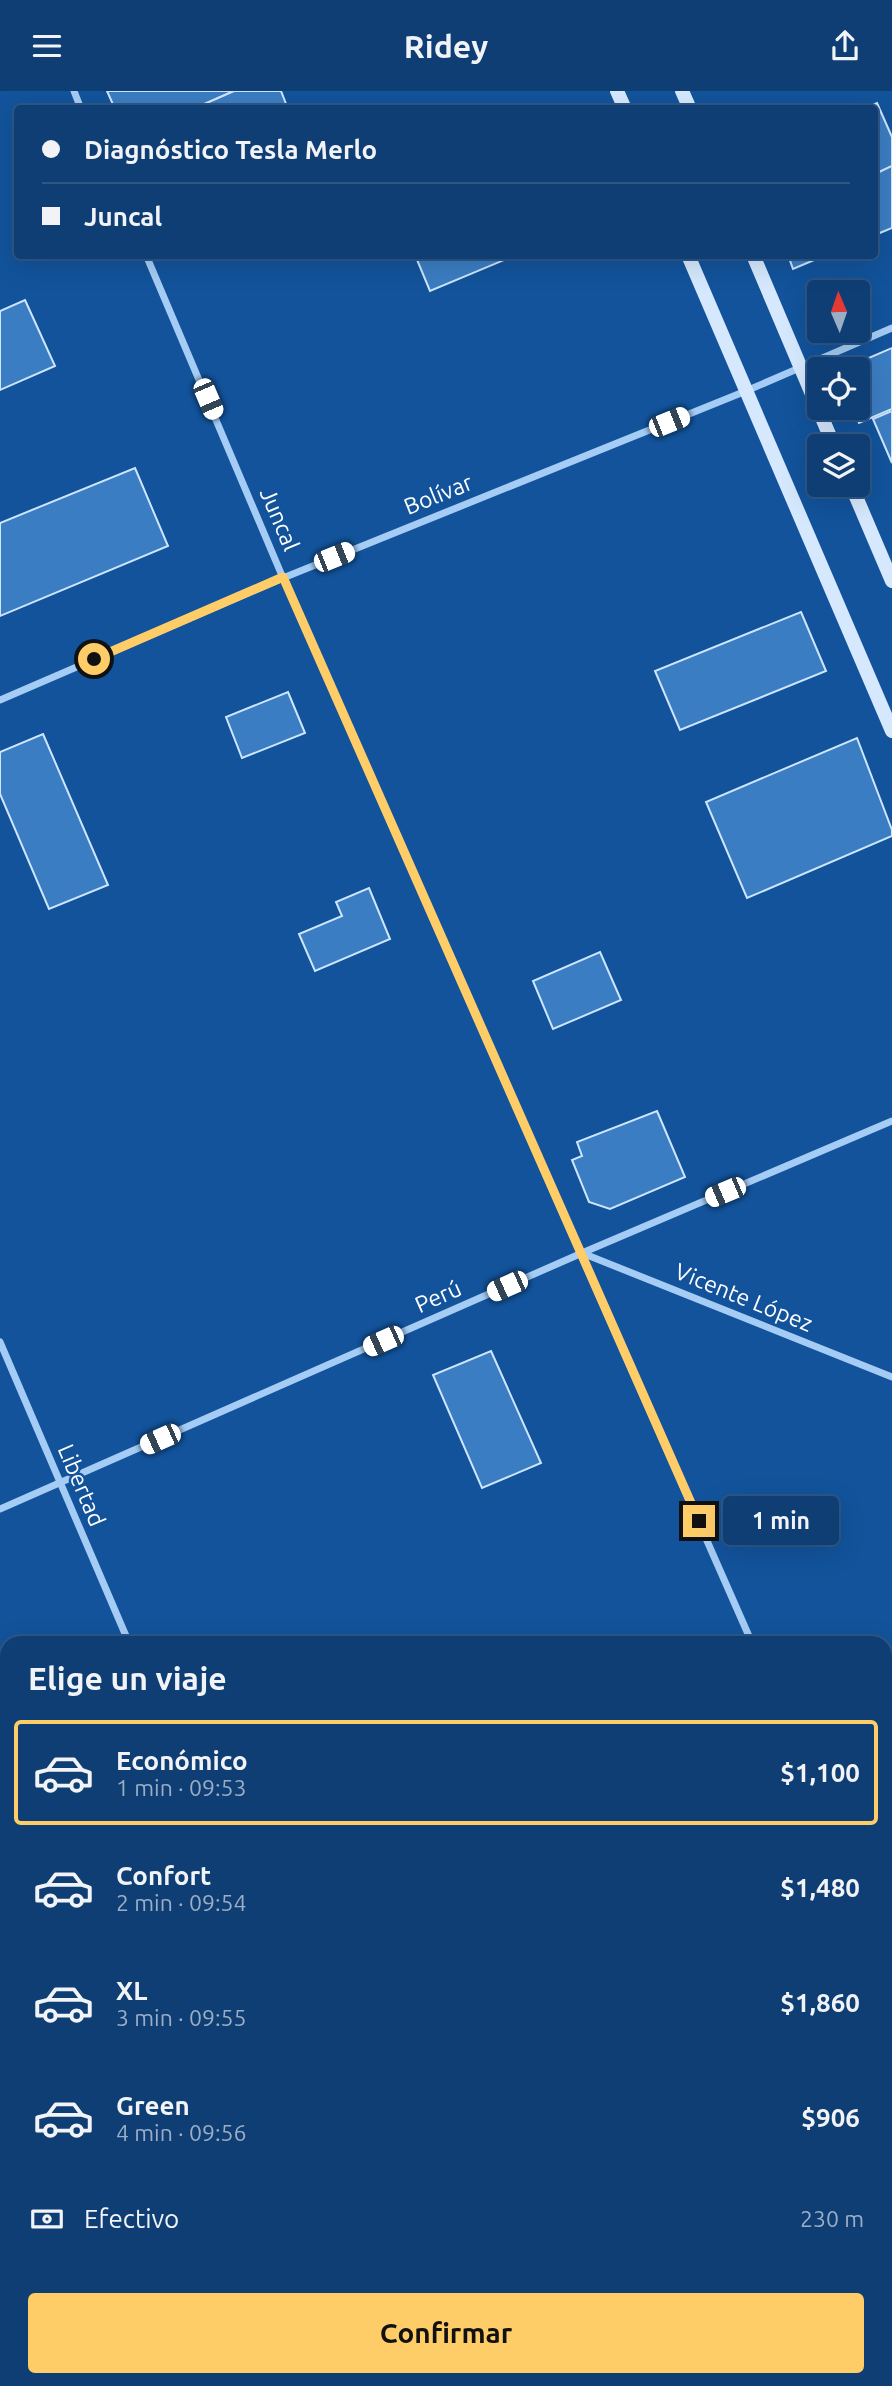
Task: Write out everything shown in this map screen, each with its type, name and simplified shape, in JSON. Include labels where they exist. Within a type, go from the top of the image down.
[{"type":"main road","points":[[690,259],[892,730]]},
{"type":"main road","points":[[754,259],[829,434]]},
{"type":"main road","points":[[856,497],[892,581]]},
{"type":"street","name":"Juncal","points":[[148,259],[283,577],[749,1636]]},
{"type":"street","name":"Bolívar","points":[[0,700],[283,577],[746,391],[892,328]]},
{"type":"street","name":"Perú","points":[[0,1509],[582,1253],[892,1121]]},
{"type":"street","name":"Vicente López","points":[[582,1253],[892,1377]]},
{"type":"street","name":"Libertad","points":[[0,1342],[126,1636]]},
{"type":"building","points":[[107,91],[234,91],[202,105],[113,105]]},
{"type":"building","points":[[234,91],[281,91],[286,105],[202,105]]},
{"type":"building","points":[[878,105],[892,137],[892,166],[878,173]]},
{"type":"building","points":[[892,166],[892,228],[878,234],[878,173]]},
{"type":"building","points":[[417,259],[506,259],[430,291]]},
{"type":"building","points":[[789,259],[817,259],[793,269]]},
{"type":"building","points":[[25,300],[55,366],[0,390],[0,311]]},
{"type":"building","points":[[892,348],[892,409],[870,418],[870,357]]},
{"type":"building","points":[[892,411],[892,463],[873,419]]},
{"type":"building","points":[[135,468],[168,546],[0,616],[0,523]]},
{"type":"building","points":[[801,612],[826,671],[680,730],[655,671]]},
{"type":"building","points":[[288,692],[305,733],[242,758],[226,717]]},
{"type":"building","points":[[43,734],[108,885],[49,909],[0,794],[0,752]]},
{"type":"building","points":[[857,738],[892,836],[747,898],[706,802]]},
{"type":"building","points":[[369,888],[390,939],[315,971],[299,934],[342,916],[336,902]]},
{"type":"building","points":[[600,952],[621,1000],[553,1029],[533,981]]},
{"type":"building","points":[[657,1111],[685,1177],[610,1209],[589,1202],[572,1160],[582,1156],[577,1142]]},
{"type":"building","points":[[491,1351],[541,1463],[482,1488],[433,1375]]},
{"type":"route","points":[[94,659],[283,577],[699,1521]]}]
